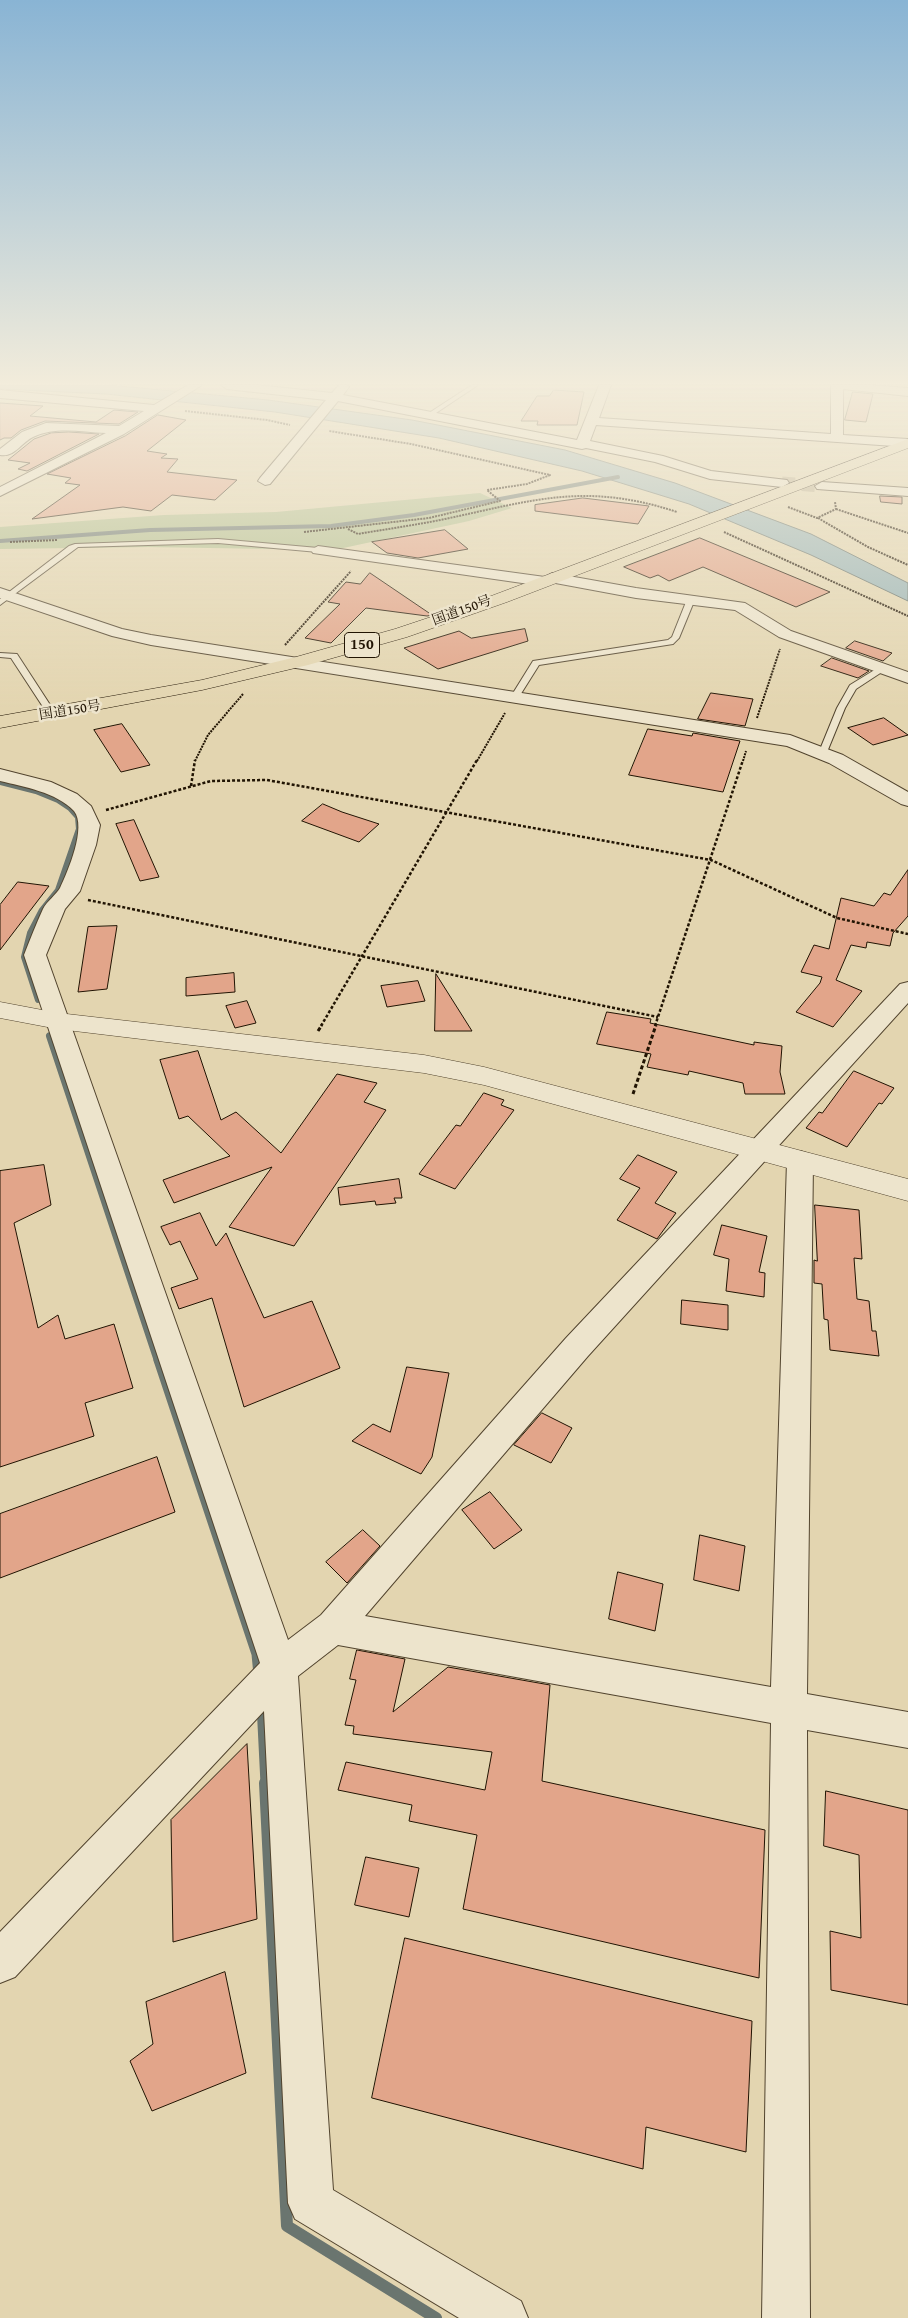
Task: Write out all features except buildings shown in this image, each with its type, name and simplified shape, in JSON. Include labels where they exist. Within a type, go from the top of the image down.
[{"type":"highway","name":"国道150号","points":[[0,722],[176,691],[297,662],[403,632],[548,580],[778,493]]},
{"type":"street","points":[[318,550],[739,606],[785,634],[908,678]]},
{"type":"street","points":[[3,597],[118,633],[199,649],[297,662],[790,741],[823,752],[908,800]]},
{"type":"street","points":[[0,774],[44,786],[70,798],[84,810],[90,825],[86,845],[69,891],[55,906],[35,955],[280,1668],[311,2203],[504,2318]]},
{"type":"street","points":[[0,1962],[280,1668],[333,1627],[577,1347],[908,989]]},
{"type":"street","points":[[0,1010],[58,1021],[424,1064],[450,1069],[759,1148],[908,1190]]},
{"type":"street","points":[[786,2318],[788,1708],[800,1161]]},
{"type":"street","points":[[333,1627],[908,1730]]},
{"type":"lane","points":[[3,597],[71,547],[77,545],[218,541],[318,550]]},
{"type":"lane","points":[[514,698],[536,663],[670,642],[675,638],[691,599]]},
{"type":"lane","points":[[0,655],[14,656],[52,714]]},
{"type":"lane","points":[[823,752],[841,708],[853,687],[884,668]]},
{"type":"path","points":[[297,532],[346,529],[429,518],[500,501],[491,493]]},
{"type":"path","points":[[346,529],[358,534],[569,495],[598,495],[634,500],[706,520],[908,616]]},
{"type":"path","points":[[836,510],[908,533]]},
{"type":"path","points":[[817,518],[868,547],[908,565]]},
{"type":"path","points":[[10,542],[59,539]]},
{"type":"path","points":[[272,659],[363,557]]},
{"type":"path","points":[[626,1114],[785,634]]},
{"type":"path","points":[[191,786],[192,768],[196,754],[209,733],[251,684],[253,673]]},
{"type":"path","points":[[306,1050],[514,698]]},
{"type":"path","points":[[86,815],[211,781],[267,780],[710,860],[837,918],[908,934]]},
{"type":"path","points":[[66,895],[658,1017]]},
{"type":"green space","points":[[478,493],[512,508],[469,521],[334,550],[148,547],[0,549],[0,527],[164,515],[276,512]]},
{"type":"water","points":[[654,493],[702,493],[811,534],[908,583],[908,601],[811,555],[689,504]]},
{"type":"waterway","points":[[0,541],[150,530],[331,526],[414,515],[531,493]]},
{"type":"waterway","points":[[0,782],[36,791],[58,800],[70,808],[78,817],[79,829],[58,890],[42,910],[30,933],[24,957],[38,1000]]},
{"type":"waterway","points":[[50,1036],[158,1361]]},
{"type":"waterway","points":[[158,1360],[256,1654],[258,1675]]},
{"type":"waterway","points":[[261,1704],[265,1784]]},
{"type":"waterway","points":[[265,1783],[287,2226],[436,2318]]}]
